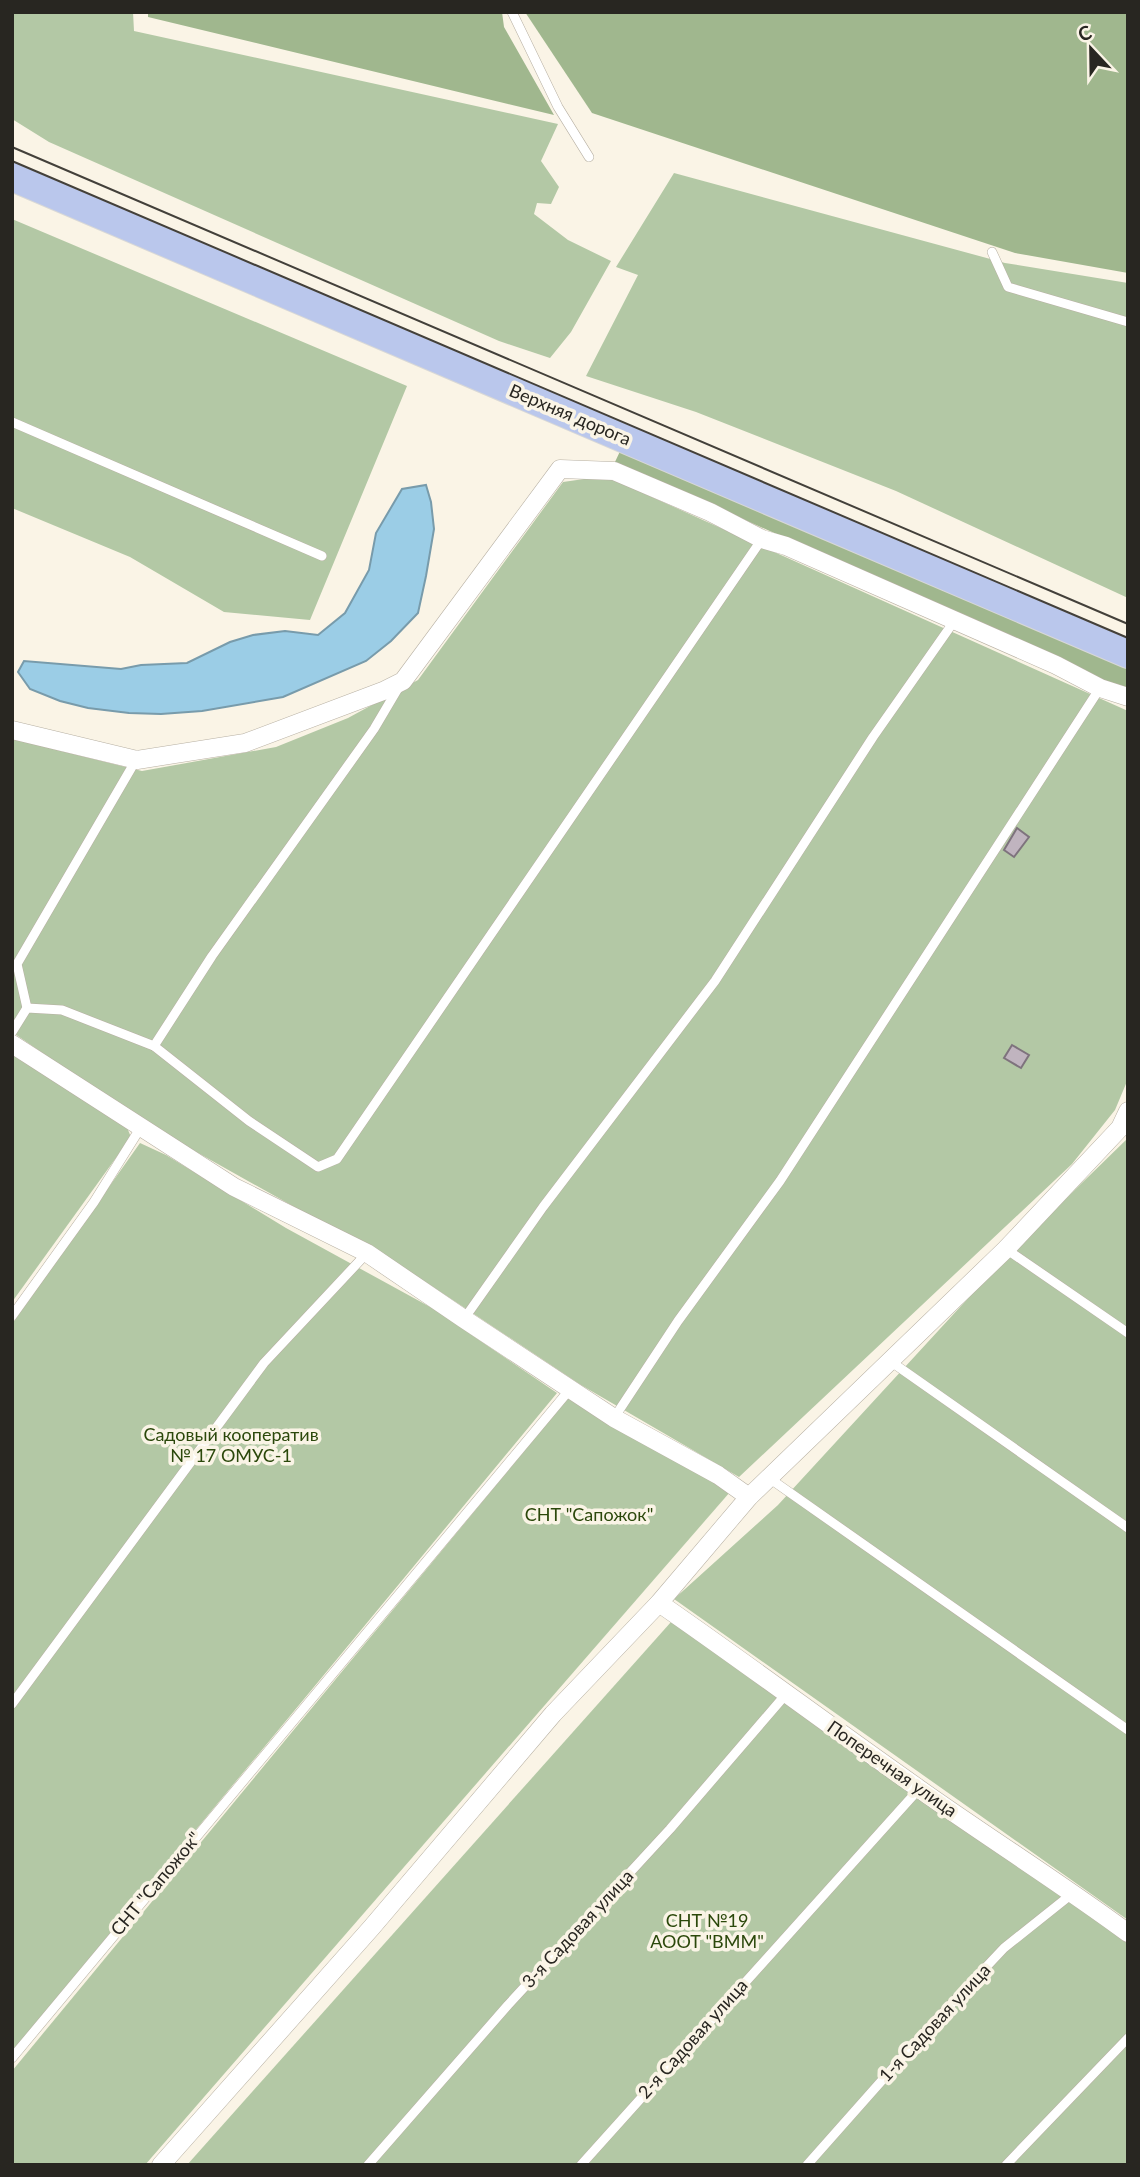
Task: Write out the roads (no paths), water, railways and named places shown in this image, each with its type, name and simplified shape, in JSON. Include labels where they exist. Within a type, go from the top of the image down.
[{"type":"main road","name":"Верхняя дорога","points":[[12,177],[1128,654]]},
{"type":"street","points":[[12,730],[136,760],[245,743],[383,691],[403,681],[560,469],[614,471],[1056,665],[1100,688],[1128,697]]},
{"type":"street","points":[[12,1044],[234,1187],[367,1252],[614,1418],[718,1475],[749,1497]]},
{"type":"street","points":[[161,2165],[372,1927],[553,1714],[659,1603],[749,1497],[1124,1131],[1128,1111]]},
{"type":"street","name":"Поперечная улица","points":[[659,1603],[919,1789],[1128,1933]]},
{"type":"lane","points":[[512,12],[558,107],[589,157]]},
{"type":"lane","points":[[992,252],[1008,286],[1128,322]]},
{"type":"lane","points":[[12,422],[322,556]]},
{"type":"lane","points":[[27,1008],[62,1010],[154,1046],[249,1121],[318,1167],[337,1159],[762,538]]},
{"type":"lane","points":[[464,1319],[543,1207],[715,981],[866,748],[954,620]]},
{"type":"lane","points":[[154,1046],[212,956],[374,729],[403,681]]},
{"type":"lane","points":[[614,1418],[678,1321],[780,1181],[1100,688]]},
{"type":"lane","points":[[12,1032],[27,1008],[17,964],[136,760]]},
{"type":"lane","points":[[12,1316],[94,1202],[141,1127]]},
{"type":"lane","points":[[1006,1249],[1128,1333]]},
{"type":"lane","points":[[12,1704],[264,1363],[367,1252]]},
{"type":"lane","points":[[890,1361],[1128,1528]]},
{"type":"lane","name":"СНТ \"Сапожок\"","points":[[12,2058],[571,1388]]},
{"type":"lane","points":[[769,1478],[1128,1730]]},
{"type":"lane","name":"3-я Садовая улица","points":[[369,2165],[508,2005],[670,1829],[787,1693]]},
{"type":"lane","name":"2-я Садовая улица","points":[[581,2165],[919,1789]]},
{"type":"lane","name":"1-я Садовая улица","points":[[807,2165],[1004,1948],[1073,1893]]},
{"type":"lane","points":[[1006,2165],[1128,2038]]},
{"type":"water","points":[[426,485],[434,529],[418,613],[391,641],[366,661],[283,697],[202,711],[161,714],[88,708],[60,701],[30,689],[18,672],[24,661],[121,669],[141,665],[187,663],[230,642],[253,635],[285,631],[318,635],[345,613],[369,570],[376,533],[402,489]]},
{"type":"tram line","points":[[12,147],[1128,624]]},
{"type":"tram line","points":[[12,161],[1128,638]]},
{"type":"park label","name":"Садовый кооператив № 17 ОМУС-1","points":[[231,1445]]},
{"type":"park label","name":"СНТ №19 АООТ \"ВММ\"","points":[[707,1931]]}]
